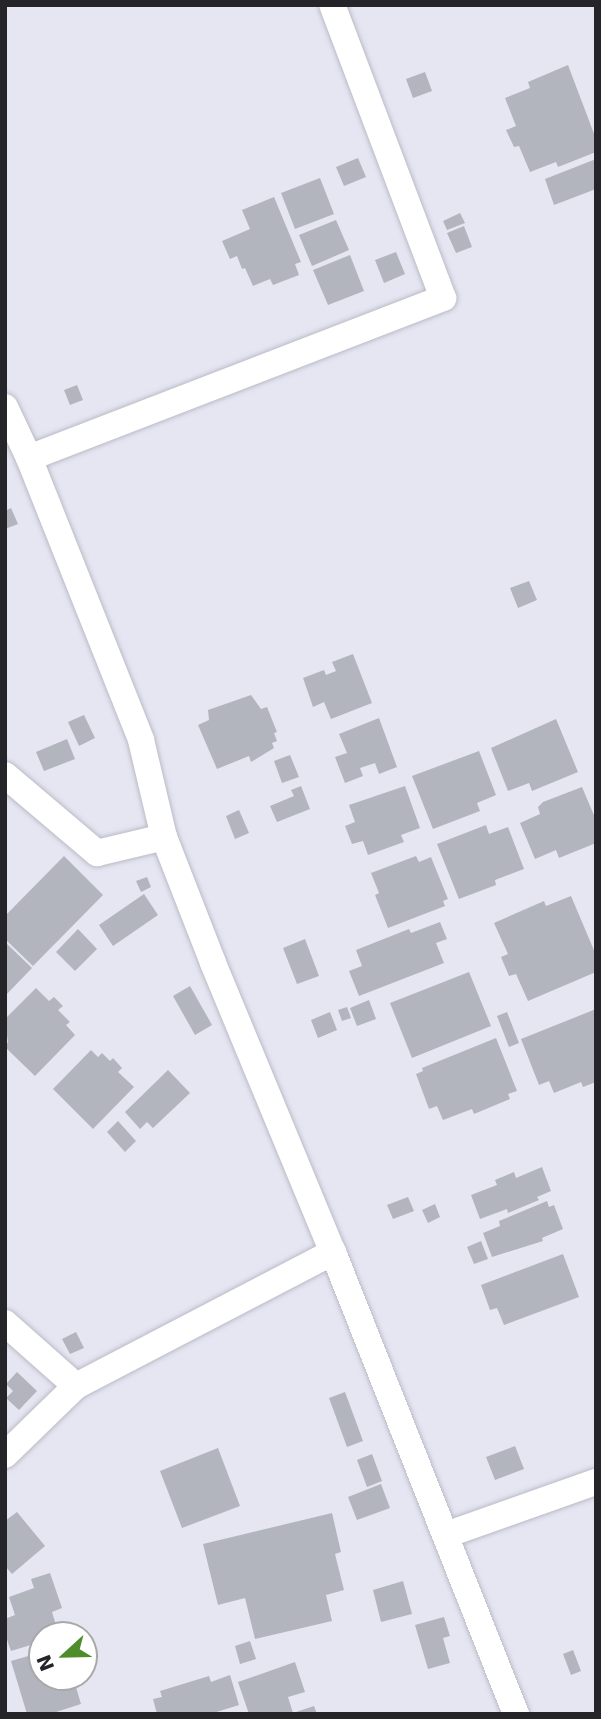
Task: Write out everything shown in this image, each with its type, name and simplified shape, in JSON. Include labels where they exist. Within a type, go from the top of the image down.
[{"type":"street","points":[[29,458],[443,298],[332,5]]},
{"type":"street","points":[[5,407],[29,458],[141,740],[164,837],[264,1091],[333,1252],[516,1714]]},
{"type":"street","points":[[5,775],[97,853],[164,837]]},
{"type":"street","points":[[5,1455],[76,1386],[333,1252]]},
{"type":"street","points":[[5,1323],[76,1386]]},
{"type":"street","points":[[446,1535],[596,1482]]},
{"type":"building","points":[[568,65],[596,139],[596,152],[558,167],[556,162],[530,172],[519,146],[514,147],[506,130],[516,126],[505,98],[530,88],[528,82]]},
{"type":"building","points":[[425,72],[432,91],[413,98],[406,79]]},
{"type":"building","points":[[358,158],[366,177],[344,186],[336,167]]},
{"type":"building","points":[[596,159],[596,189],[554,205],[545,179]]},
{"type":"building","points":[[320,178],[334,214],[295,229],[281,193]]},
{"type":"building","points":[[274,197],[301,262],[295,264],[299,275],[273,285],[270,279],[253,286],[237,256],[230,259],[222,241],[250,229],[242,210]]},
{"type":"building","points":[[460,213],[465,223],[447,230],[443,221]]},
{"type":"building","points":[[336,220],[349,250],[312,266],[299,235]]},
{"type":"building","points":[[464,226],[472,247],[456,253],[447,233]]},
{"type":"building","points":[[396,252],[405,274],[384,283],[375,260]]},
{"type":"building","points":[[350,255],[364,291],[328,305],[313,270]]},
{"type":"building","points":[[77,385],[83,400],[70,405],[64,390]]},
{"type":"building","points":[[11,508],[18,524],[5,529],[5,511]]},
{"type":"building","points":[[529,581],[537,600],[518,608],[510,588]]},
{"type":"building","points":[[353,654],[372,703],[331,719],[324,702],[313,707],[303,678],[324,670],[326,675],[336,671],[332,662]]},
{"type":"building","points":[[251,695],[261,709],[267,707],[277,732],[274,733],[277,741],[272,743],[274,748],[251,762],[249,756],[217,769],[198,725],[209,720],[208,710]]},
{"type":"building","points":[[84,715],[95,738],[79,746],[68,722]]},
{"type":"building","points":[[379,718],[397,767],[379,774],[375,763],[360,768],[363,776],[345,783],[335,757],[347,753],[339,734]]},
{"type":"building","points":[[556,719],[578,772],[532,791],[529,783],[508,791],[491,748]]},
{"type":"building","points":[[67,739],[75,759],[44,771],[36,752]]},
{"type":"building","points":[[479,751],[496,795],[477,803],[480,811],[433,829],[412,776]]},
{"type":"building","points":[[290,755],[299,777],[282,783],[274,761]]},
{"type":"building","points":[[301,786],[310,809],[277,822],[270,806],[294,796],[291,790]]},
{"type":"building","points":[[405,786],[420,828],[401,835],[404,842],[368,855],[363,841],[352,844],[345,826],[355,822],[349,805]]},
{"type":"building","points":[[582,787],[596,820],[596,843],[559,858],[556,850],[535,859],[520,823],[540,814],[538,807],[543,802]]},
{"type":"building","points":[[239,810],[249,833],[235,839],[226,816]]},
{"type":"building","points":[[486,825],[489,834],[508,827],[524,869],[495,880],[496,885],[459,899],[437,844]]},
{"type":"building","points":[[64,856],[103,895],[33,966],[5,939],[5,916]]},
{"type":"building","points":[[416,856],[419,862],[431,857],[448,899],[443,901],[445,906],[388,928],[375,895],[379,893],[371,873]]},
{"type":"building","points":[[147,877],[151,887],[141,892],[136,881]]},
{"type":"building","points":[[144,894],[158,915],[113,946],[99,925]]},
{"type":"building","points":[[571,896],[596,955],[596,972],[528,1001],[516,974],[509,976],[501,957],[508,954],[494,923],[544,901],[546,906]]},
{"type":"building","points":[[440,922],[447,939],[436,943],[444,963],[359,996],[349,971],[362,966],[356,950],[409,929],[411,933]]},
{"type":"building","points":[[78,929],[97,949],[75,971],[56,952]]},
{"type":"building","points":[[305,939],[319,976],[297,984],[283,948]]},
{"type":"building","points":[[5,942],[32,968],[5,996]]},
{"type":"building","points":[[469,972],[491,1026],[412,1058],[390,1003]]},
{"type":"building","points":[[190,986],[212,1025],[195,1035],[173,996]]},
{"type":"building","points":[[36,988],[49,1001],[54,997],[63,1006],[58,1010],[70,1022],[66,1025],[75,1035],[35,1076],[5,1047],[8,1042],[5,1019]]},
{"type":"building","points":[[369,1000],[376,1019],[357,1026],[350,1008]]},
{"type":"building","points":[[347,1007],[351,1018],[342,1021],[338,1010]]},
{"type":"building","points":[[596,1009],[596,1082],[583,1087],[581,1082],[554,1093],[549,1081],[539,1085],[521,1039]]},
{"type":"building","points":[[330,1012],[337,1030],[318,1038],[311,1020]]},
{"type":"building","points":[[507,1012],[519,1043],[509,1047],[497,1016]]},
{"type":"building","points":[[496,1038],[517,1091],[508,1094],[510,1099],[474,1114],[472,1109],[443,1120],[437,1106],[429,1109],[416,1074],[423,1071],[422,1068]]},
{"type":"building","points":[[91,1050],[98,1057],[102,1053],[110,1061],[113,1058],[122,1068],[118,1072],[134,1087],[93,1129],[53,1089]]},
{"type":"building","points":[[168,1070],[190,1093],[153,1128],[147,1122],[140,1129],[125,1112]]},
{"type":"building","points":[[118,1121],[136,1141],[125,1152],[107,1132]]},
{"type":"building","points":[[542,1167],[551,1191],[537,1197],[539,1200],[508,1213],[507,1209],[480,1219],[471,1195],[497,1185],[495,1180],[514,1172],[516,1178]]},
{"type":"building","points":[[408,1197],[414,1211],[393,1219],[387,1205]]},
{"type":"building","points":[[547,1201],[549,1207],[554,1205],[563,1229],[542,1238],[543,1241],[492,1257],[483,1233],[500,1226],[499,1221]]},
{"type":"building","points":[[435,1204],[440,1217],[428,1223],[422,1210]]},
{"type":"building","points":[[481,1241],[488,1259],[474,1264],[467,1247]]},
{"type":"building","points":[[563,1254],[579,1297],[504,1325],[497,1308],[490,1310],[481,1285]]},
{"type":"building","points":[[76,1332],[84,1348],[70,1354],[62,1339]]},
{"type":"building","points":[[17,1372],[37,1391],[19,1410],[6,1398],[13,1391],[6,1384]]},
{"type":"building","points":[[345,1392],[363,1441],[347,1447],[329,1398]]},
{"type":"building","points":[[515,1446],[524,1469],[495,1480],[486,1457]]},
{"type":"building","points":[[218,1448],[240,1506],[182,1528],[160,1471]]},
{"type":"building","points":[[372,1454],[382,1481],[367,1487],[357,1460]]},
{"type":"building","points":[[381,1484],[390,1508],[357,1520],[348,1497]]},
{"type":"building","points":[[17,1512],[45,1546],[12,1574],[5,1566],[5,1521]]},
{"type":"building","points":[[332,1513],[341,1552],[335,1554],[344,1590],[326,1595],[332,1621],[255,1639],[245,1598],[218,1605],[203,1544]]},
{"type":"building","points":[[50,1573],[62,1608],[52,1612],[55,1621],[28,1621],[28,1646],[11,1651],[5,1634],[5,1619],[15,1615],[9,1597],[34,1588],[31,1579]]},
{"type":"building","points":[[403,1581],[412,1614],[381,1622],[373,1590]]},
{"type":"building","points":[[444,1617],[450,1636],[443,1638],[450,1663],[428,1669],[415,1625]]},
{"type":"building","points":[[250,1641],[256,1659],[240,1664],[235,1646]]},
{"type":"building","points":[[573,1650],[581,1671],[571,1675],[563,1654]]},
{"type":"building","points":[[28,1656],[28,1691],[77,1691],[81,1704],[50,1714],[27,1714],[11,1661]]},
{"type":"building","points":[[295,1662],[305,1692],[288,1697],[293,1713],[314,1706],[317,1714],[249,1714],[238,1682]]},
{"type":"building","points":[[230,1675],[239,1705],[210,1714],[157,1714],[153,1699],[162,1697],[160,1691],[209,1676],[211,1682]]}]
